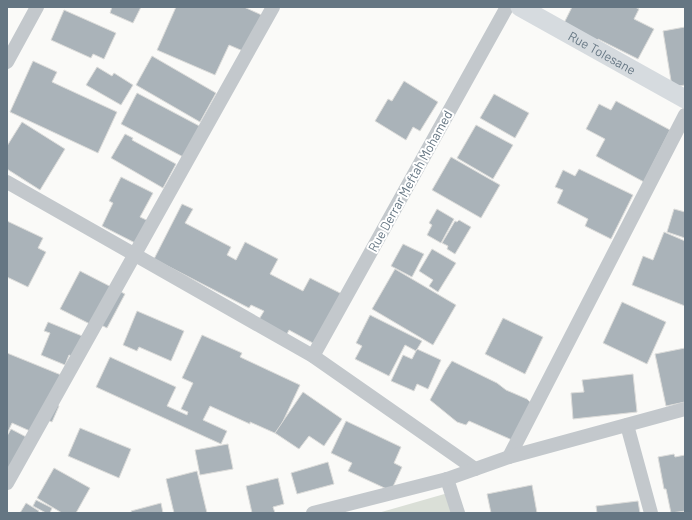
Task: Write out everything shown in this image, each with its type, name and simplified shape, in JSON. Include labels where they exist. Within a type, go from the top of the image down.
[{"type":"street","points":[[7,62],[37,7]]},
{"type":"street","points":[[7,483],[274,7]]},
{"type":"street","name":"Rue Derrar Meftah Mohamed","points":[[313,356],[507,7]]},
{"type":"street","name":"Rue Tolesane","points":[[520,7],[685,99]]},
{"type":"street","points":[[509,457],[685,115]]},
{"type":"street","points":[[7,182],[313,356],[475,469]]},
{"type":"street","points":[[313,513],[447,479],[509,457],[685,409]]},
{"type":"street","points":[[627,425],[652,513]]},
{"type":"street","points":[[447,479],[458,513]]},
{"type":"shaded area","points":[[448,493],[453,513],[378,513]]},
{"type":"building","points":[[112,7],[141,7],[133,23],[110,13]]},
{"type":"building","points":[[176,7],[244,7],[266,17],[250,54],[229,45],[215,75],[157,50]]},
{"type":"building","points":[[572,7],[635,7],[639,9],[634,19],[654,29],[638,59],[598,39],[596,44],[562,27]]},
{"type":"building","points":[[64,10],[116,33],[104,59],[93,54],[91,58],[51,40]]},
{"type":"building","points":[[685,27],[685,85],[672,87],[663,31]]},
{"type":"building","points":[[152,56],[216,93],[200,122],[136,85]]},
{"type":"building","points":[[33,61],[57,72],[52,82],[117,112],[98,153],[10,112]]},
{"type":"building","points":[[97,67],[112,76],[114,73],[133,85],[121,105],[86,85]]},
{"type":"building","points":[[404,81],[438,102],[420,131],[413,127],[406,140],[375,121],[388,99],[392,101]]},
{"type":"building","points":[[137,93],[205,129],[189,160],[121,124]]},
{"type":"building","points":[[494,94],[529,113],[515,138],[480,118]]},
{"type":"building","points":[[616,101],[670,130],[644,182],[596,156],[605,139],[586,129],[599,104],[611,110]]},
{"type":"building","points":[[22,122],[65,149],[40,190],[7,169],[7,146]]},
{"type":"building","points":[[476,125],[513,145],[493,179],[457,158]]},
{"type":"building","points":[[125,134],[133,138],[132,140],[176,164],[163,188],[111,158]]},
{"type":"building","points":[[451,157],[500,185],[481,218],[432,190]]},
{"type":"building","points":[[579,169],[633,195],[611,239],[585,226],[588,219],[557,203],[563,190],[555,187],[563,170],[575,176]]},
{"type":"building","points":[[121,177],[153,193],[140,217],[155,224],[145,248],[102,226],[113,203],[109,201]]},
{"type":"building","points":[[182,204],[193,209],[185,223],[231,247],[227,255],[236,260],[245,242],[278,259],[270,274],[303,291],[310,278],[348,297],[322,348],[289,330],[286,336],[258,321],[264,311],[251,305],[249,308],[154,259]]},
{"type":"building","points":[[437,209],[454,219],[441,243],[427,235],[432,225],[429,223]]},
{"type":"building","points":[[674,209],[685,212],[685,238],[667,232]]},
{"type":"building","points":[[459,220],[471,227],[455,254],[447,249],[448,246],[442,243],[455,221],[457,222]]},
{"type":"building","points":[[7,221],[43,238],[38,248],[46,252],[28,287],[7,277]]},
{"type":"building","points":[[664,232],[685,241],[685,306],[632,285],[643,256],[653,260]]},
{"type":"building","points":[[403,244],[424,254],[412,277],[391,266]]},
{"type":"building","points":[[432,249],[456,263],[438,292],[429,286],[433,280],[419,271]]},
{"type":"building","points":[[395,269],[456,305],[433,345],[372,309]]},
{"type":"building","points":[[80,271],[125,294],[107,328],[95,322],[94,326],[60,309]]},
{"type":"building","points":[[622,302],[666,322],[647,364],[603,343]]},
{"type":"building","points":[[137,311],[184,331],[171,361],[139,347],[137,351],[123,345]]},
{"type":"building","points":[[370,315],[422,341],[416,351],[405,345],[389,376],[355,359],[362,346],[356,343]]},
{"type":"building","points":[[503,318],[543,337],[525,374],[485,354]]},
{"type":"building","points":[[48,322],[87,338],[79,359],[69,355],[65,365],[41,355],[50,333],[44,331]]},
{"type":"building","points":[[202,335],[242,353],[240,357],[300,385],[277,434],[210,406],[203,420],[227,431],[221,444],[96,387],[110,357],[176,387],[167,406],[187,415],[188,412],[181,409],[193,383],[182,378]]},
{"type":"building","points":[[685,348],[685,402],[666,406],[655,354]]},
{"type":"building","points":[[417,349],[441,360],[428,389],[417,384],[414,391],[391,381],[403,355],[412,359]]},
{"type":"building","points":[[7,353],[66,377],[55,404],[59,406],[52,422],[45,419],[39,435],[12,423],[7,434]]},
{"type":"building","points":[[452,361],[497,383],[506,390],[527,399],[531,403],[512,440],[469,421],[466,425],[457,422],[430,400]]},
{"type":"building","points":[[633,374],[637,412],[573,419],[571,393],[584,392],[582,380]]},
{"type":"building","points":[[303,392],[342,419],[324,446],[309,436],[299,449],[275,433]]},
{"type":"building","points":[[346,421],[401,447],[394,463],[402,467],[391,491],[348,471],[352,463],[331,453]]},
{"type":"building","points":[[80,428],[131,449],[119,478],[68,456]]},
{"type":"building","points":[[11,429],[28,438],[7,473],[7,436]]},
{"type":"building","points":[[228,444],[233,469],[200,475],[195,450]]},
{"type":"building","points":[[674,454],[675,457],[685,455],[685,511],[671,513],[666,489],[664,489],[658,457]]},
{"type":"building","points":[[328,462],[334,484],[297,494],[291,473]]},
{"type":"building","points":[[54,468],[90,488],[76,513],[62,513],[37,498]]},
{"type":"building","points":[[197,471],[207,513],[174,513],[166,479]]},
{"type":"building","points":[[278,478],[284,504],[273,507],[275,513],[252,513],[246,486]]},
{"type":"building","points":[[532,485],[537,513],[491,513],[487,494]]},
{"type":"building","points":[[36,500],[52,508],[50,513],[46,513],[33,506]]},
{"type":"building","points":[[638,501],[640,513],[597,513],[596,506]]},
{"type":"building","points":[[26,503],[39,511],[38,513],[20,513]]},
{"type":"building","points":[[161,503],[163,513],[132,513],[131,511]]}]
